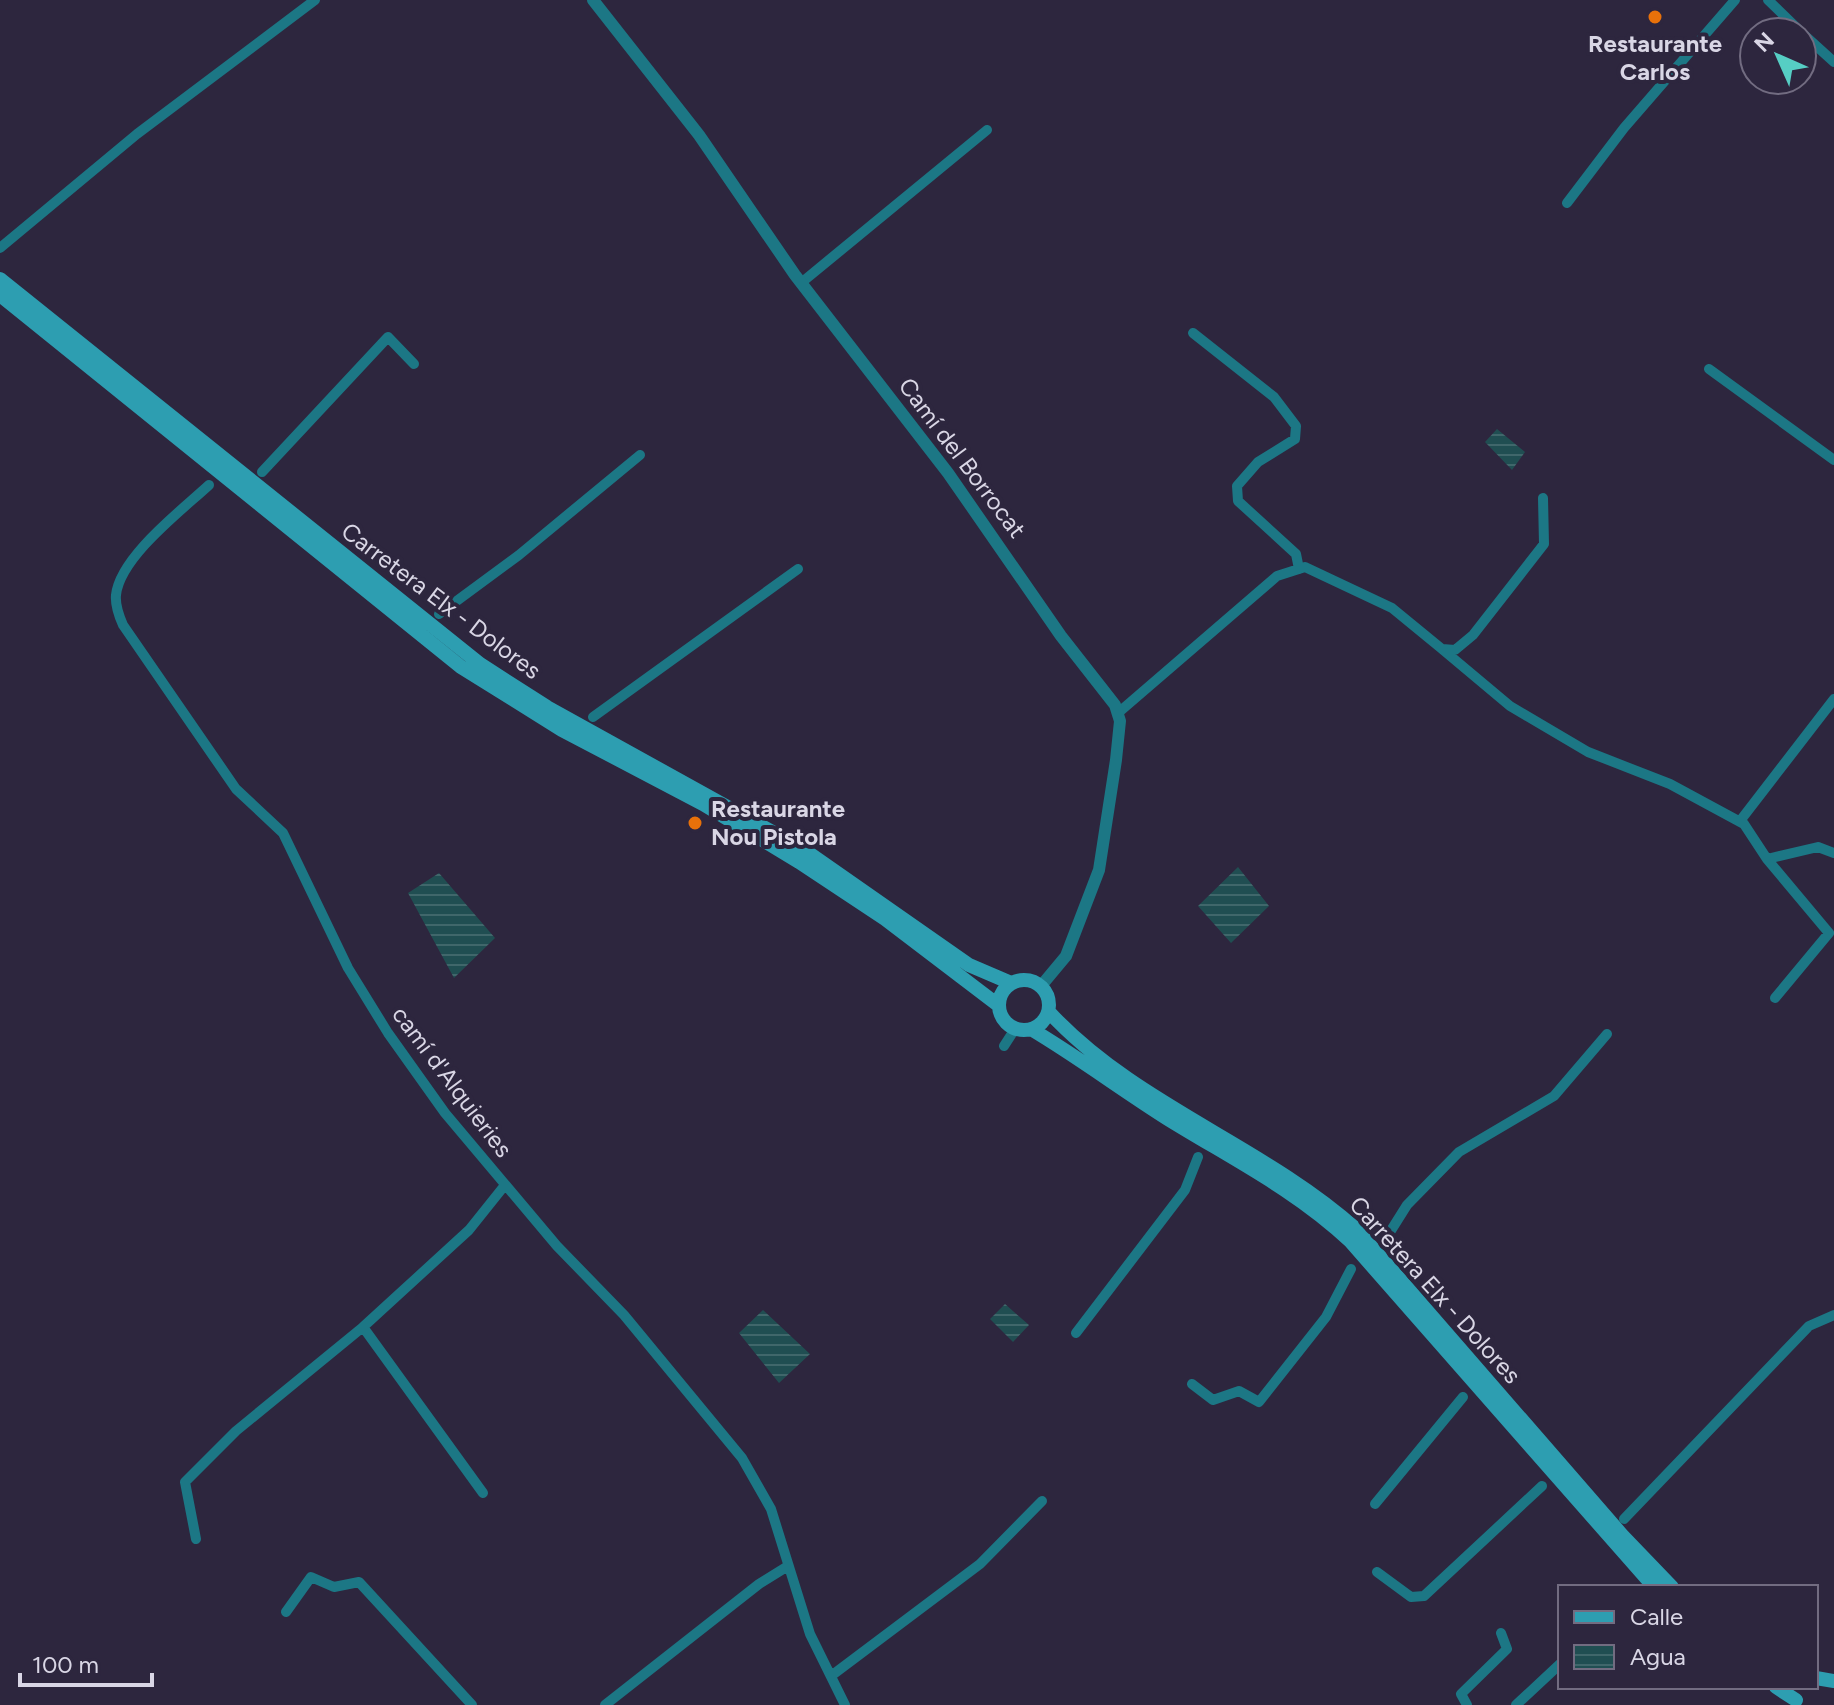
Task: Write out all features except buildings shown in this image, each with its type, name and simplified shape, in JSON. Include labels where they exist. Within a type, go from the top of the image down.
[{"type":"main road","name":"Carretera Elx - Dolores","points":[[0,279],[507,683],[792,842],[969,965],[1011,983]]},
{"type":"main road","name":"Carretera Elx - Dolores","points":[[0,295],[461,667],[562,730],[703,804],[799,862],[897,928],[998,1005]]},
{"type":"main road","points":[[1029,980],[1041,986],[1049,1000],[1049,1012],[1042,1023],[1031,1029],[1015,1029],[1004,1021],[998,1005],[1001,993],[1011,983],[1029,980]]},
{"type":"main road","name":"Carretera Elx - Dolores","points":[[1049,1012],[1079,1044],[1112,1068],[1311,1191],[1356,1229],[1604,1514],[1670,1585]]},
{"type":"main road","name":"Carretera Elx - Dolores","points":[[1031,1029],[1293,1194],[1326,1219],[1350,1241],[1652,1585]]},
{"type":"street","points":[[0,248],[137,134],[315,0]]},
{"type":"street","name":"Camí del Borrocat","points":[[593,0],[699,135],[801,283],[989,529],[1061,636],[1104,687],[1118,713]]},
{"type":"street","points":[[1567,203],[1624,128],[1735,0]]},
{"type":"street","points":[[1768,0],[1785,16]]},
{"type":"street","points":[[1818,47],[1834,62]]},
{"type":"street","points":[[801,283],[987,130]]},
{"type":"street","points":[[1193,333],[1274,397],[1288,411],[1296,426],[1295,439],[1258,462],[1237,486],[1238,501],[1296,554],[1299,569]]},
{"type":"street","points":[[262,472],[388,337],[414,364]]},
{"type":"street","points":[[1709,369],[1834,460]]},
{"type":"street","points":[[439,614],[519,555],[640,455]]},
{"type":"street","name":"camí d'Alquieries","points":[[209,485],[160,530],[127,568],[116,593],[123,625],[236,789],[283,833],[348,968],[388,1033],[445,1113],[557,1246],[624,1315],[742,1458],[771,1509],[810,1634],[845,1705]]},
{"type":"street","points":[[1442,649],[1455,650],[1473,635],[1544,544],[1543,498]]},
{"type":"street","points":[[1041,986],[1066,956],[1099,870],[1116,760],[1118,713],[1277,576],[1305,567],[1392,608],[1510,706],[1588,752],[1670,784],[1740,821],[1767,859],[1829,933],[1775,998]]},
{"type":"street","points":[[593,717],[798,569]]},
{"type":"street","points":[[1740,821],[1834,699]]},
{"type":"street","points":[[1767,859],[1818,847],[1834,853]]},
{"type":"street","points":[[1004,1046],[1015,1029]]},
{"type":"street","points":[[1385,1240],[1407,1205],[1459,1152],[1554,1096],[1607,1034]]},
{"type":"street","points":[[1076,1333],[1185,1190],[1198,1157]]},
{"type":"street","points":[[196,1539],[185,1482],[242,1425],[363,1327],[469,1230],[505,1185]]},
{"type":"street","points":[[1192,1384],[1213,1400],[1239,1391],[1259,1402],[1326,1317],[1351,1269]]},
{"type":"street","points":[[1624,1519],[1809,1326],[1834,1315]]},
{"type":"street","points":[[363,1327],[483,1493]]},
{"type":"street","points":[[1375,1504],[1463,1397]]},
{"type":"street","points":[[1377,1572],[1411,1597],[1424,1596],[1542,1486]]},
{"type":"street","points":[[831,1676],[980,1564],[1042,1501]]},
{"type":"street","points":[[605,1705],[759,1584],[788,1566]]},
{"type":"street","points":[[286,1612],[311,1577],[334,1587],[359,1582],[472,1705]]},
{"type":"street","points":[[1467,1705],[1461,1694],[1507,1649],[1501,1633]]},
{"type":"street","points":[[1516,1705],[1558,1666]]},
{"type":"water","points":[[1497,429],[1525,452],[1512,470],[1485,442]]},
{"type":"water","points":[[1238,867],[1269,906],[1231,943],[1198,906]]},
{"type":"water","points":[[439,873],[495,938],[454,978],[408,893]]},
{"type":"water","points":[[1005,1304],[1029,1325],[1013,1342],[990,1319]]},
{"type":"water","points":[[763,1310],[810,1354],[779,1383],[739,1333]]},
{"type":"place","name":"Restaurante Carlos","points":[[1655,17]]},
{"type":"place","name":"Restaurante Nou Pistola","points":[[695,823]]}]
